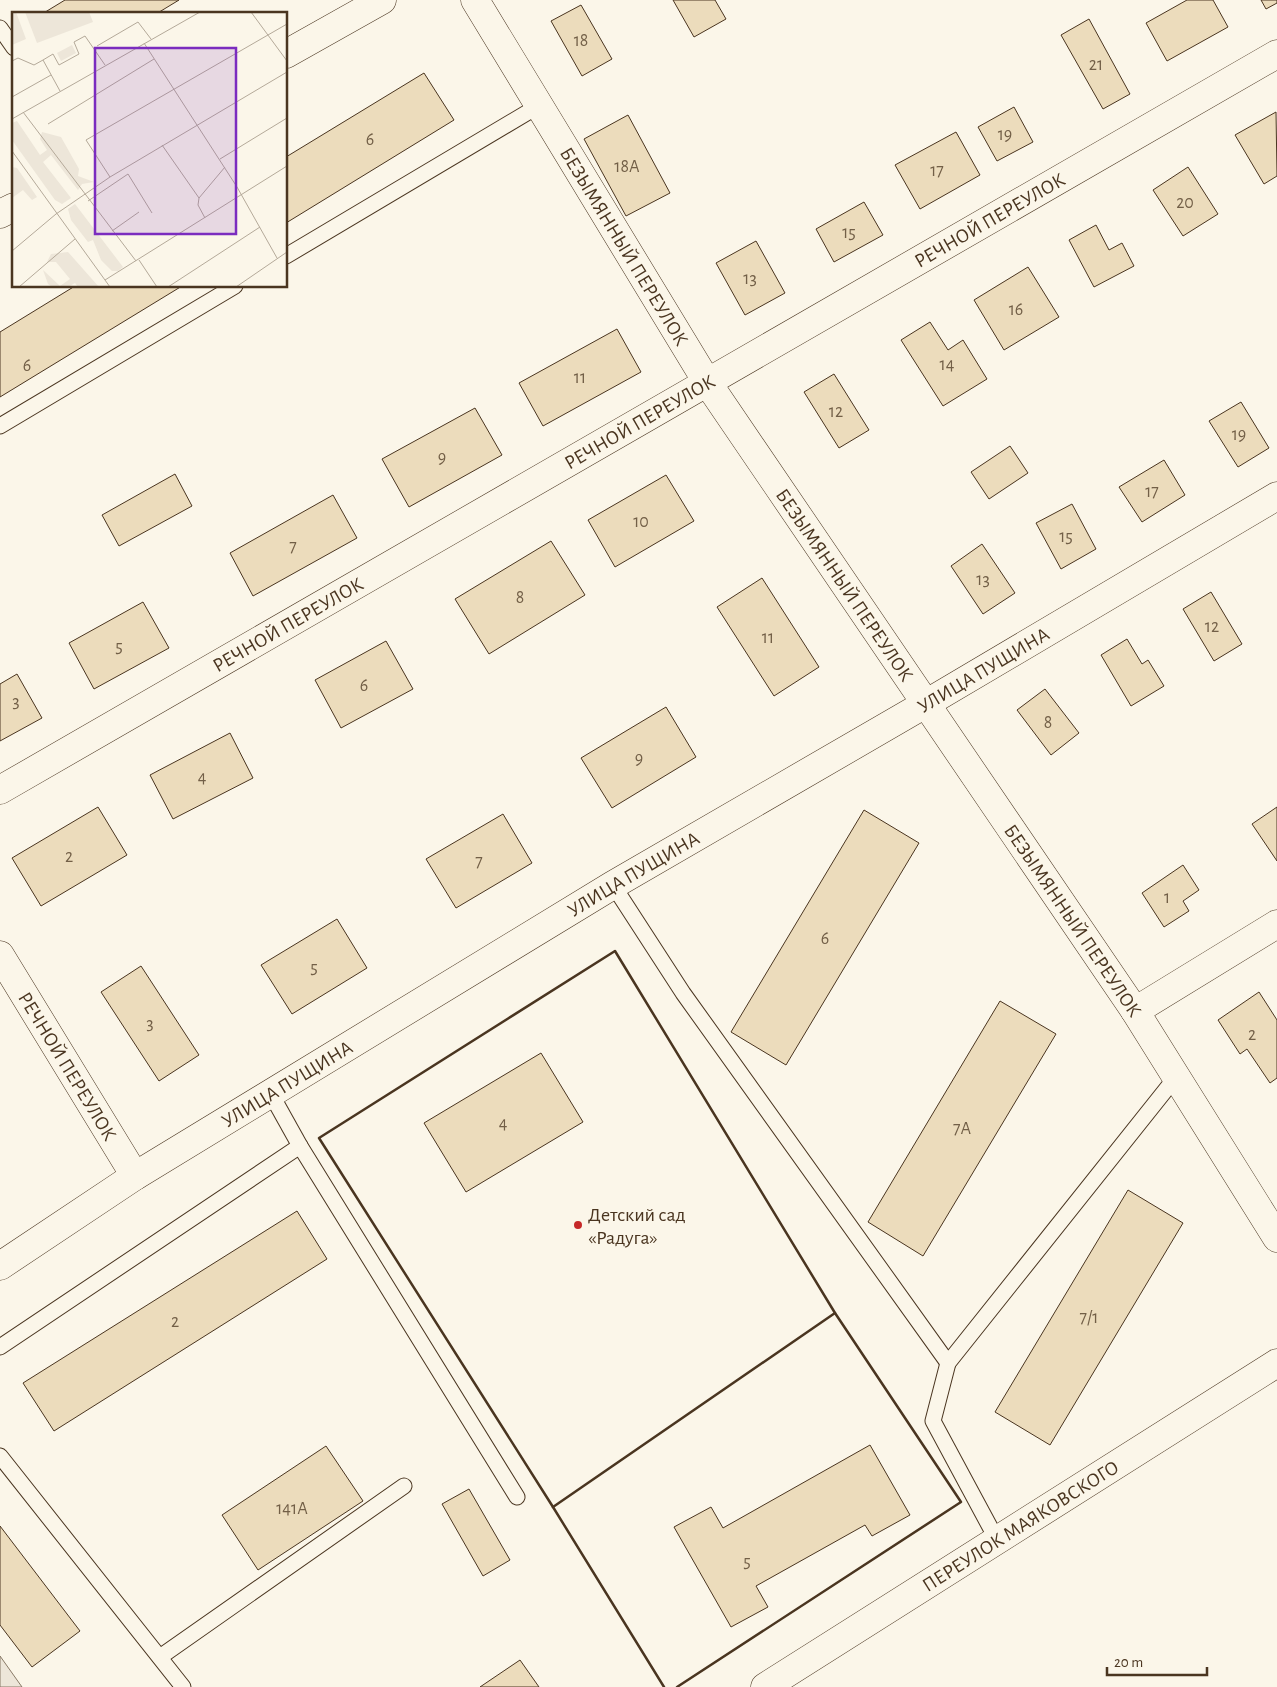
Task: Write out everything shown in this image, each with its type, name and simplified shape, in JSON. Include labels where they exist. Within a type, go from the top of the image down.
[{"type":"street","points":[[288,53],[382,0]]},
{"type":"street","name":"БЕЗЫМЯННЫЙ ПЕРЕУЛОК","points":[[475,0],[707,382],[1135,1011],[1277,1238]]},
{"type":"street","name":"РЕЧНОЙ ПЕРЕУЛОК","points":[[0,790],[1277,54]]},
{"type":"street","points":[[0,214],[12,208]]},
{"type":"street","name":"УЛИЦА ПУЩИНА","points":[[0,1266],[135,1176],[613,885],[1277,496]]},
{"type":"street","points":[[1135,1011],[1277,924]]},
{"type":"street","name":"РЕЧНОЙ ПЕРЕУЛОК","points":[[0,955],[135,1176]]},
{"type":"street","name":"ПЕРЕУЛОК МАЯКОВСКОГО","points":[[765,1687],[1277,1363]]},
{"type":"lane","points":[[0,28],[12,45]]},
{"type":"lane","points":[[288,255],[540,105]]},
{"type":"lane","points":[[0,426],[232,288]]},
{"type":"lane","points":[[613,885],[682,993],[948,1362]]},
{"type":"lane","points":[[996,1540],[934,1421],[948,1362],[1176,1077]]},
{"type":"lane","points":[[270,1094],[300,1146],[517,1497]]},
{"type":"lane","points":[[0,1347],[300,1146]]},
{"type":"lane","points":[[0,1456],[183,1687]]},
{"type":"lane","points":[[160,1657],[404,1486]]},
{"type":"shaded area","points":[[0,1656],[22,1687],[0,1687]]},
{"type":"building","points":[[65,0],[179,0],[159,12],[45,12]]},
{"type":"building","points":[[673,0],[715,0],[726,19],[694,37]]},
{"type":"building","points":[[1187,0],[1213,0],[1228,27],[1167,61],[1146,23]]},
{"type":"building","points":[[1261,0],[1277,0],[1277,3],[1266,9]]},
{"type":"building","points":[[581,5],[612,59],[582,76],[551,21]]},
{"type":"building","points":[[1089,19],[1130,94],[1103,109],[1061,35]]},
{"type":"building","points":[[424,73],[454,120],[288,222],[288,156]]},
{"type":"building","points":[[1014,107],[1033,142],[997,161],[978,127]]},
{"type":"building","points":[[1276,112],[1277,176],[1264,184],[1235,135]]},
{"type":"building","points":[[628,115],[670,193],[626,216],[584,139]]},
{"type":"building","points":[[956,132],[980,175],[920,209],[895,165]]},
{"type":"building","points":[[1188,167],[1218,214],[1183,236],[1153,190]]},
{"type":"building","points":[[864,202],[883,235],[834,262],[816,229]]},
{"type":"building","points":[[1096,225],[1109,250],[1122,243],[1134,266],[1094,287],[1069,240]]},
{"type":"building","points":[[756,241],[785,293],[745,315],[716,263]]},
{"type":"building","points":[[1028,267],[1059,317],[1004,350],[974,300]]},
{"type":"building","points":[[72,288],[179,288],[0,397],[0,332]]},
{"type":"building","points":[[930,322],[948,350],[963,340],[987,379],[943,406],[901,340]]},
{"type":"building","points":[[617,329],[641,372],[543,426],[519,383]]},
{"type":"building","points":[[834,374],[869,430],[839,448],[804,392]]},
{"type":"building","points":[[1241,402],[1269,448],[1238,467],[1209,421]]},
{"type":"building","points":[[475,408],[502,455],[409,507],[382,459]]},
{"type":"building","points":[[1010,446],[1028,473],[989,499],[971,472]]},
{"type":"building","points":[[1164,460],[1185,495],[1142,522],[1119,487]]},
{"type":"building","points":[[175,474],[192,506],[119,546],[102,515]]},
{"type":"building","points":[[666,475],[694,521],[615,567],[588,520]]},
{"type":"building","points":[[333,495],[357,538],[253,596],[230,553]]},
{"type":"building","points":[[1072,504],[1096,549],[1061,569],[1036,523]]},
{"type":"building","points":[[551,541],[585,595],[489,654],[455,599]]},
{"type":"building","points":[[982,544],[1015,593],[983,614],[951,566]]},
{"type":"building","points":[[762,578],[819,667],[774,696],[717,607]]},
{"type":"building","points":[[1211,592],[1242,644],[1214,661],[1183,609]]},
{"type":"building","points":[[143,602],[169,648],[94,689],[69,643]]},
{"type":"building","points":[[1127,639],[1142,664],[1148,660],[1164,686],[1131,706],[1101,655]]},
{"type":"building","points":[[386,641],[413,689],[341,728],[315,680]]},
{"type":"building","points":[[17,674],[42,718],[0,741],[0,684]]},
{"type":"building","points":[[1045,689],[1079,733],[1051,755],[1017,710]]},
{"type":"building","points":[[666,707],[696,757],[612,808],[581,758]]},
{"type":"building","points":[[230,733],[253,778],[173,819],[150,775]]},
{"type":"building","points":[[98,807],[127,855],[41,906],[12,858]]},
{"type":"building","points":[[1277,807],[1277,861],[1252,824]]},
{"type":"building","points":[[864,810],[919,843],[786,1065],[731,1032]]},
{"type":"building","points":[[503,814],[532,863],[456,908],[426,859]]},
{"type":"building","points":[[1183,865],[1199,890],[1183,901],[1189,911],[1164,927],[1142,893]]},
{"type":"building","points":[[337,919],[367,968],[292,1014],[261,965]]},
{"type":"building","points":[[141,966],[199,1055],[159,1081],[101,992]]},
{"type":"building","points":[[1259,992],[1277,1020],[1277,1078],[1270,1083],[1247,1049],[1240,1054],[1218,1020]]},
{"type":"building","points":[[1000,1001],[1056,1034],[923,1256],[868,1222]]},
{"type":"building","points":[[541,1053],[583,1122],[466,1192],[424,1123]]},
{"type":"building","points":[[1128,1190],[1183,1223],[1050,1445],[995,1412]]},
{"type":"building","points":[[297,1211],[327,1259],[54,1431],[23,1383]]},
{"type":"building","points":[[870,1445],[910,1515],[872,1536],[865,1525],[756,1586],[768,1607],[731,1627],[674,1527],[711,1507],[723,1528]]},
{"type":"building","points":[[326,1446],[363,1501],[258,1570],[222,1515]]},
{"type":"building","points":[[469,1489],[510,1560],[483,1576],[442,1504]]},
{"type":"building","points":[[0,1526],[80,1631],[32,1667],[0,1625]]},
{"type":"building","points":[[520,1660],[539,1687],[480,1687]]},
{"type":"wall","points":[[664,1687],[553,1507],[319,1138],[615,951],[835,1313],[961,1502],[677,1687]]},
{"type":"wall","points":[[553,1507],[835,1313]]},
{"type":"place","name":"Детский сад «Радуга»","points":[[578,1225]]}]
